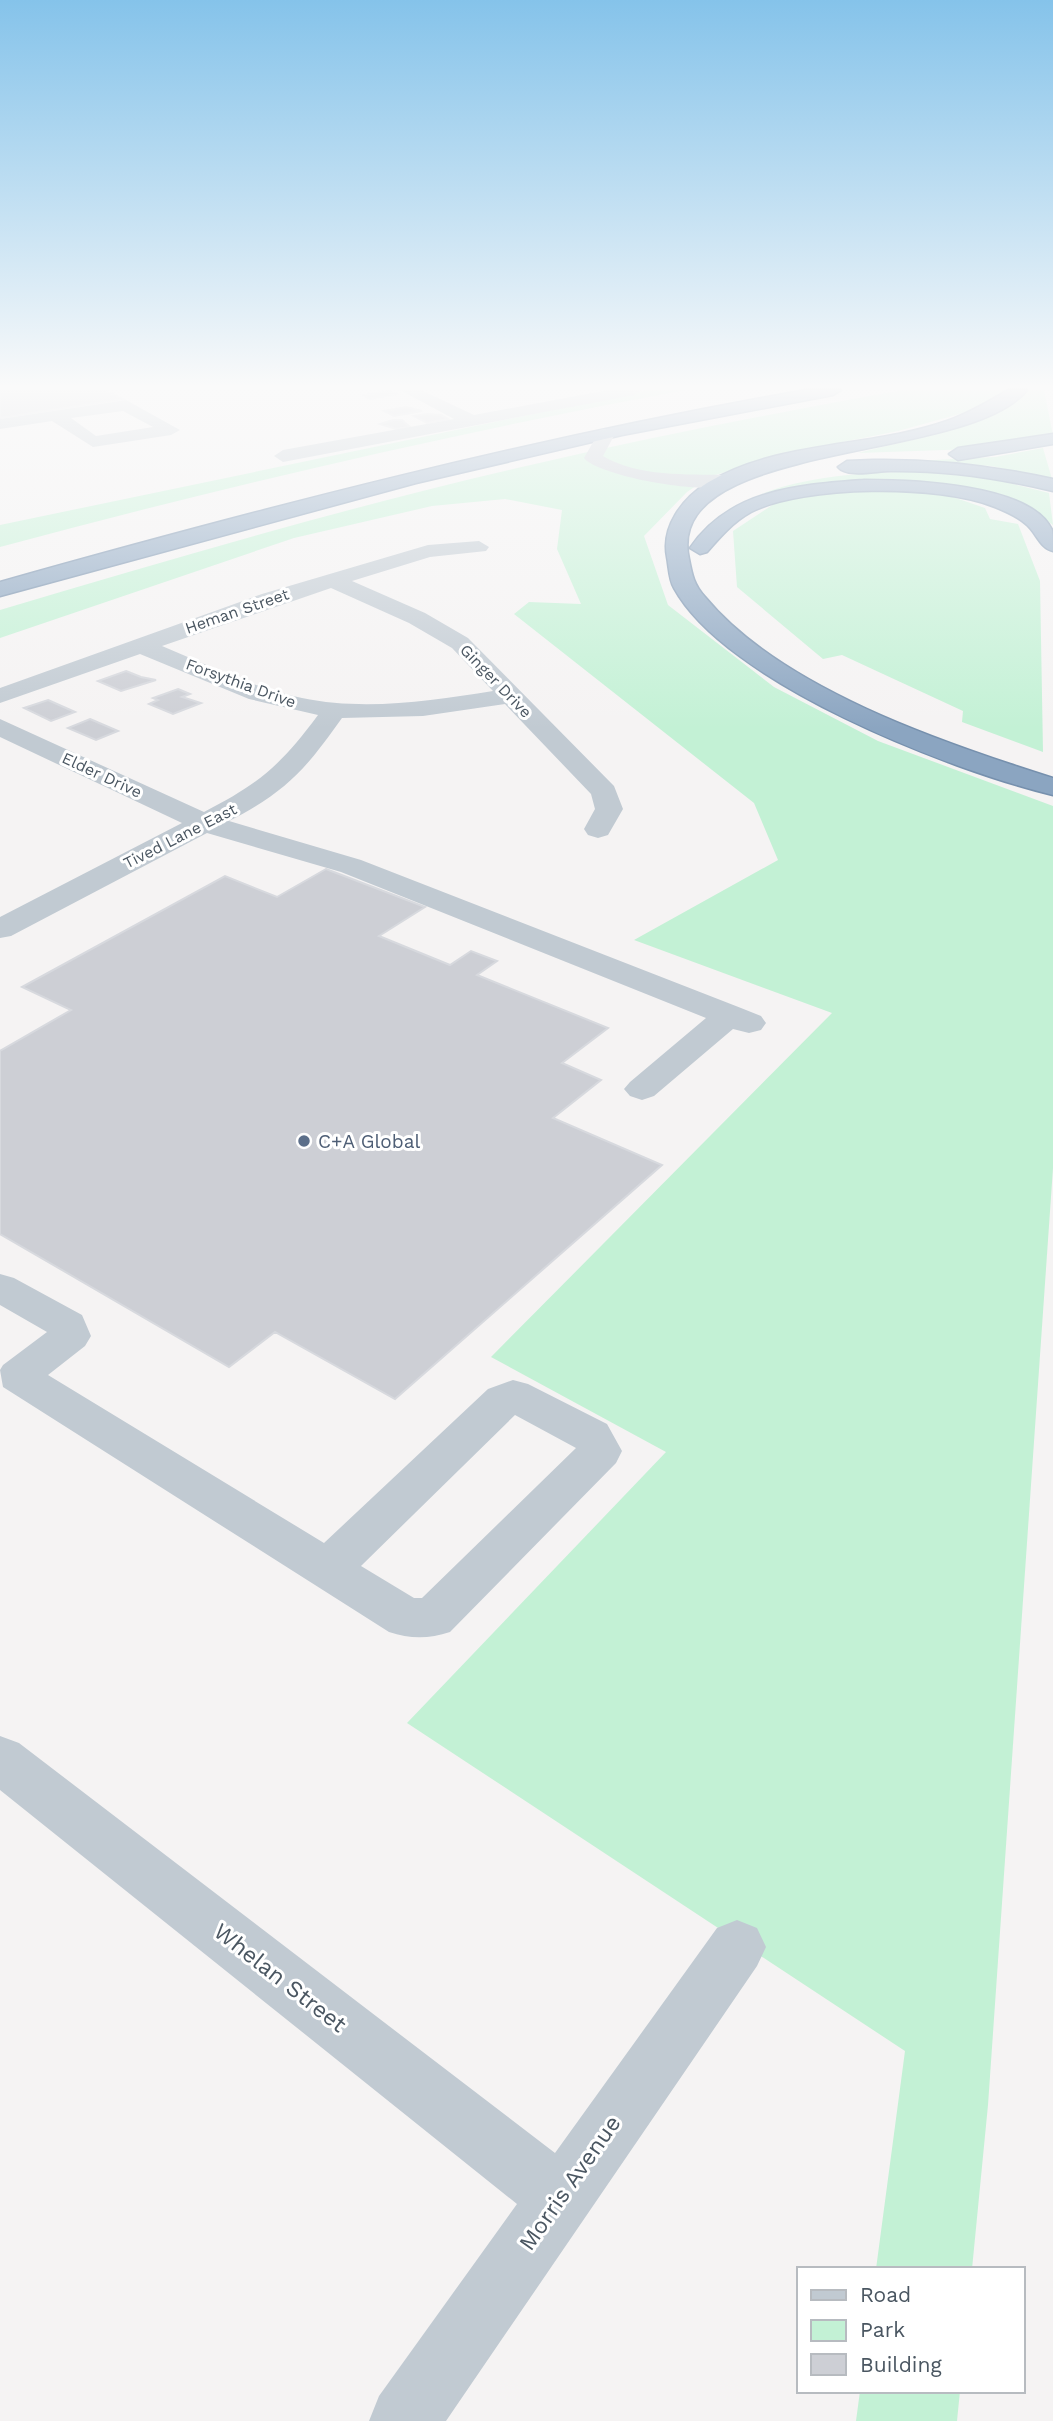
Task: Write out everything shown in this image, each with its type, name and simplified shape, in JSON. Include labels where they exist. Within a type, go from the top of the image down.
[{"type":"highway","points":[[0,589],[310,503]]},
{"type":"highway","points":[[694,503],[685,512],[676,535],[674,553],[678,574],[688,594],[704,615],[727,636],[748,652],[850,710],[956,754],[1042,777]]},
{"type":"highway","points":[[684,519],[705,503]]},
{"type":"highway","points":[[722,503],[703,526],[698,538],[702,568],[711,590],[750,633],[779,654],[868,704],[1042,777]]},
{"type":"highway","points":[[700,548],[728,517],[754,503]]},
{"type":"highway","points":[[997,503],[1032,519],[1043,528],[1053,545]]},
{"type":"street","name":"Heman Street","points":[[0,696],[332,580],[428,551],[479,547]]},
{"type":"street","name":"Ginger Drive","points":[[332,580],[440,629],[479,661],[604,792],[609,809],[598,829]]},
{"type":"street","name":"Forsythia Drive","points":[[140,645],[276,699],[335,710],[401,711],[511,696]]},
{"type":"street","name":"Tived Lane East","points":[[5,920],[256,796],[280,780],[296,763],[335,710]]},
{"type":"street","name":"Elder Drive","points":[[0,727],[205,823],[351,866],[739,1019],[642,1089]]},
{"type":"street","points":[[0,1286],[67,1325],[70,1336],[9,1370],[406,1618],[433,1618],[600,1451],[591,1435],[513,1395],[503,1400],[328,1568]]},
{"type":"street","name":"Whelan Street","points":[[0,1759],[560,2197]]},
{"type":"street","name":"Morris Avenue","points":[[404,2421],[737,1947]]},
{"type":"green space","points":[[106,503],[170,503],[0,547],[0,525]]},
{"type":"green space","points":[[378,503],[463,503],[432,506],[294,538],[0,638],[0,610]]},
{"type":"green space","points":[[526,503],[676,503],[644,536],[668,605],[774,687],[878,741],[1053,806],[1053,1168],[988,2105],[972,2267],[876,2267],[905,2051],[407,1723],[666,1452],[491,1357],[832,1013],[634,940],[778,860],[754,803],[514,614],[529,602],[581,604],[557,549],[562,510]]},
{"type":"green space","points":[[775,503],[970,503],[985,508],[990,519],[1018,524],[1040,581],[1043,752],[962,722],[963,711],[842,655],[823,659],[737,587],[733,531]]},
{"type":"green space","points":[[1003,503],[1050,503],[1053,525],[1034,511]]},
{"type":"green space","points":[[860,2393],[960,2393],[957,2421],[856,2421]]},
{"type":"building","points":[[126,671],[156,680],[121,691],[98,681]]},
{"type":"building","points":[[178,689],[190,694],[182,697],[201,703],[173,714],[149,704],[158,700],[153,698]]},
{"type":"building","points":[[48,700],[75,712],[51,721],[24,708]]},
{"type":"building","points":[[90,719],[118,731],[96,740],[68,728]]},
{"type":"building","name":"C+A Global","points":[[326,869],[425,907],[379,936],[450,965],[471,951],[497,961],[477,975],[608,1028],[562,1063],[601,1080],[553,1118],[662,1165],[395,1399],[275,1332],[229,1367],[0,1234],[0,1051],[71,1010],[22,987],[225,876],[277,897]]},
{"type":"place","name":"C+A Global","points":[[304,1141]]}]
